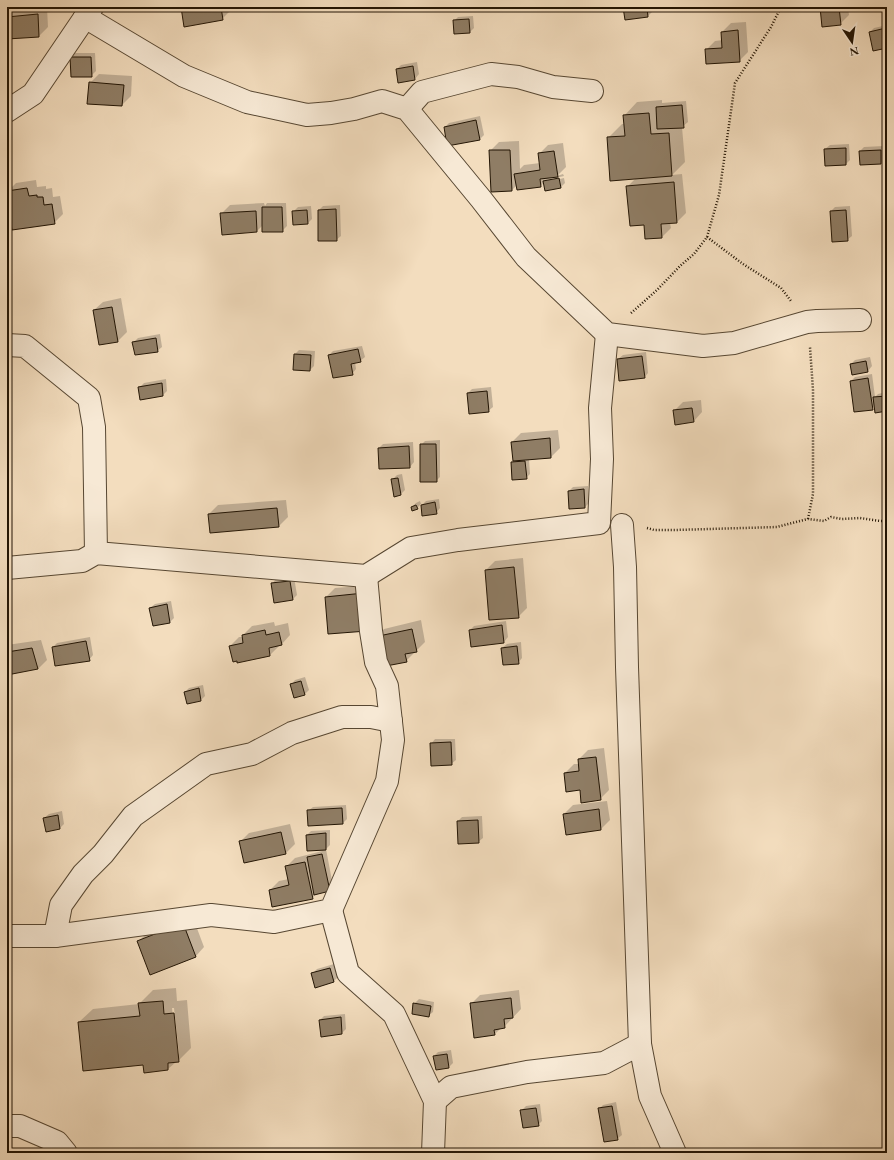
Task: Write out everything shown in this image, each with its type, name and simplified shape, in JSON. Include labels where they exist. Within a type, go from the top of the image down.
[{"type":"street","points":[[7,111],[33,94],[89,12],[184,76],[247,102],[307,115],[331,114],[382,101],[407,109],[481,199],[526,257],[607,334],[702,346],[734,342],[807,322],[860,320]]},
{"type":"street","points":[[407,109],[422,92],[491,74],[518,77],[553,87],[592,91]]},
{"type":"street","points":[[7,568],[82,561],[96,553],[366,576],[411,548],[458,540],[599,523],[602,459],[600,408],[607,334]]},
{"type":"street","points":[[7,345],[25,346],[89,398],[94,427],[96,553]]},
{"type":"street","points":[[622,525],[625,567],[640,1044],[650,1096],[674,1153]]},
{"type":"street","points":[[366,576],[371,631],[376,662],[387,686],[393,740],[386,781],[331,910],[348,973],[394,1014],[435,1101],[432,1153]]},
{"type":"street","points":[[55,936],[61,905],[83,874],[103,854],[133,816],[206,764],[252,754],[292,733],[342,717],[371,717],[391,721]]},
{"type":"street","points":[[7,936],[55,936],[211,915],[274,922],[331,910]]},
{"type":"street","points":[[435,1101],[451,1087],[527,1072],[604,1063],[640,1044]]},
{"type":"street","points":[[7,1126],[20,1126],[57,1142],[66,1153]]},
{"type":"path","points":[[607,334],[658,290],[680,266],[694,254],[707,237],[719,195],[735,83],[771,27],[781,7]]},
{"type":"path","points":[[707,237],[743,264],[781,288],[807,322],[813,390],[813,494],[808,520]]},
{"type":"path","points":[[622,525],[654,530],[777,527],[808,520],[824,521],[831,517],[842,519],[860,518],[887,521]]},
{"type":"building","points":[[181,7],[221,7],[223,20],[184,27]]},
{"type":"building","points":[[623,7],[647,7],[648,17],[625,20]]},
{"type":"building","points":[[820,7],[839,7],[841,25],[822,27]]},
{"type":"building","points":[[38,14],[39,37],[7,39],[7,17]]},
{"type":"building","points":[[469,19],[470,33],[454,34],[453,20]]},
{"type":"building","points":[[886,28],[887,48],[873,51],[869,32]]},
{"type":"building","points":[[738,30],[740,62],[706,64],[705,49],[722,48],[721,32]]},
{"type":"building","points":[[70,57],[91,57],[92,77],[71,77]]},
{"type":"building","points":[[413,66],[415,80],[398,83],[396,69]]},
{"type":"building","points":[[89,82],[124,85],[122,106],[87,104]]},
{"type":"building","points":[[682,105],[684,128],[657,129],[656,107]]},
{"type":"building","points":[[649,113],[651,134],[669,133],[672,176],[610,181],[607,137],[625,136],[623,115]]},
{"type":"building","points":[[476,120],[480,140],[447,146],[444,127]]},
{"type":"building","points":[[846,148],[846,165],[825,166],[824,149]]},
{"type":"building","points":[[489,150],[510,150],[512,191],[491,192]]},
{"type":"building","points":[[881,150],[881,164],[860,165],[859,151]]},
{"type":"building","points":[[554,151],[558,177],[540,179],[541,187],[517,190],[514,174],[540,170],[538,153]]},
{"type":"building","points":[[559,178],[561,188],[545,191],[543,181]]},
{"type":"building","points":[[674,182],[677,223],[661,224],[662,238],[645,239],[644,225],[630,226],[626,186]]},
{"type":"building","points":[[27,188],[29,196],[37,195],[37,197],[43,197],[44,205],[52,204],[55,224],[12,230],[7,191]]},
{"type":"building","points":[[262,207],[282,207],[283,232],[262,232]]},
{"type":"building","points":[[336,209],[337,241],[318,241],[318,210]]},
{"type":"building","points":[[307,210],[308,224],[293,225],[292,211]]},
{"type":"building","points":[[846,210],[848,241],[832,242],[830,211]]},
{"type":"building","points":[[256,211],[257,232],[222,235],[220,213]]},
{"type":"building","points":[[112,307],[118,342],[99,345],[93,310]]},
{"type":"building","points":[[156,338],[158,352],[135,355],[132,342]]},
{"type":"building","points":[[358,349],[361,362],[351,364],[353,375],[333,378],[328,355]]},
{"type":"building","points":[[294,354],[311,355],[310,371],[293,370]]},
{"type":"building","points":[[642,356],[645,378],[619,381],[617,359]]},
{"type":"building","points":[[866,361],[868,372],[852,375],[850,364]]},
{"type":"building","points":[[868,378],[873,410],[854,412],[850,381]]},
{"type":"building","points":[[162,383],[163,396],[140,400],[138,387]]},
{"type":"building","points":[[487,391],[489,412],[469,414],[467,393]]},
{"type":"building","points":[[887,396],[887,411],[875,413],[873,397]]},
{"type":"building","points":[[692,408],[694,422],[675,425],[673,410]]},
{"type":"building","points":[[550,438],[551,458],[513,461],[511,442]]},
{"type":"building","points":[[420,444],[436,444],[437,482],[420,482]]},
{"type":"building","points":[[409,446],[410,468],[379,469],[378,448]]},
{"type":"building","points":[[525,461],[527,479],[512,480],[511,462]]},
{"type":"building","points":[[398,478],[401,495],[394,497],[391,479]]},
{"type":"building","points":[[584,489],[585,508],[569,509],[568,491]]},
{"type":"building","points":[[435,502],[437,514],[422,516],[421,505]]},
{"type":"building","points":[[416,505],[418,509],[412,511],[411,507]]},
{"type":"building","points":[[277,508],[279,527],[210,533],[208,514]]},
{"type":"building","points":[[514,567],[519,618],[489,620],[485,570]]},
{"type":"building","points":[[290,581],[293,600],[274,603],[271,583]]},
{"type":"building","points":[[364,593],[367,631],[328,634],[325,597]]},
{"type":"building","points":[[167,604],[170,623],[153,626],[149,608]]},
{"type":"building","points":[[502,625],[504,643],[471,647],[469,630]]},
{"type":"building","points":[[412,629],[417,652],[405,654],[407,662],[386,666],[374,637]]},
{"type":"building","points":[[265,630],[266,635],[279,632],[282,645],[269,648],[270,656],[237,663],[237,661],[233,662],[229,646],[243,643],[242,635]]},
{"type":"building","points":[[86,641],[90,661],[55,666],[52,647]]},
{"type":"building","points":[[517,646],[519,664],[503,665],[501,648]]},
{"type":"building","points":[[32,648],[38,669],[7,675],[7,652]]},
{"type":"building","points":[[301,681],[305,695],[294,698],[290,684]]},
{"type":"building","points":[[199,688],[201,701],[187,704],[184,692]]},
{"type":"building","points":[[451,742],[452,765],[431,766],[430,743]]},
{"type":"building","points":[[596,757],[601,800],[581,803],[580,790],[566,792],[564,773],[579,771],[578,759]]},
{"type":"building","points":[[342,808],[343,824],[308,826],[307,810]]},
{"type":"building","points":[[599,809],[601,830],[566,835],[563,814]]},
{"type":"building","points":[[58,815],[60,829],[46,832],[43,818]]},
{"type":"building","points":[[478,820],[479,843],[458,844],[457,821]]},
{"type":"building","points":[[281,832],[286,854],[244,863],[239,841]]},
{"type":"building","points":[[326,833],[326,850],[307,851],[306,835]]},
{"type":"building","points":[[322,854],[330,891],[314,895],[307,857]]},
{"type":"building","points":[[305,862],[313,899],[272,907],[269,890],[289,885],[285,866]]},
{"type":"building","points":[[183,923],[196,957],[150,975],[137,941]]},
{"type":"building","points":[[330,968],[334,982],[315,988],[311,973]]},
{"type":"building","points":[[511,998],[513,1018],[504,1019],[505,1028],[494,1030],[495,1035],[474,1038],[470,1003]]},
{"type":"building","points":[[163,1001],[164,1014],[174,1013],[179,1062],[168,1063],[168,1070],[144,1073],[143,1065],[83,1071],[78,1022],[140,1016],[138,1003]]},
{"type":"building","points":[[413,1003],[431,1006],[429,1017],[412,1014]]},
{"type":"building","points":[[341,1017],[342,1034],[321,1037],[319,1020]]},
{"type":"building","points":[[447,1054],[449,1068],[436,1070],[433,1056]]},
{"type":"building","points":[[612,1106],[618,1140],[604,1142],[598,1108]]},
{"type":"building","points":[[536,1108],[539,1126],[523,1128],[520,1110]]}]
